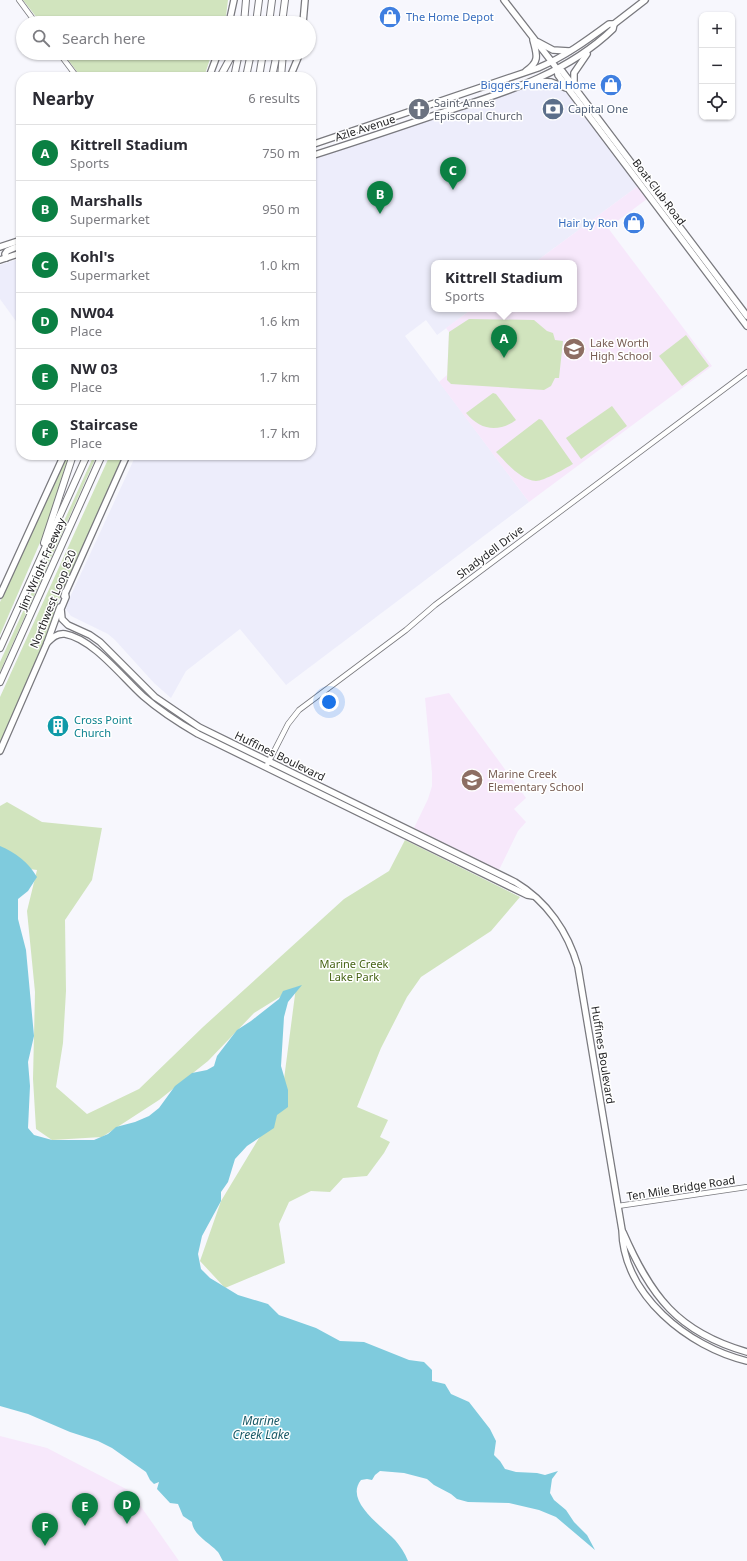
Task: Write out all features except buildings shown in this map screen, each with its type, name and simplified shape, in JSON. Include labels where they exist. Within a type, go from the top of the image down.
[{"type":"highway","points":[[245,16],[246,0]]},
{"type":"highway","points":[[257,16],[259,0]]},
{"type":"highway","points":[[270,16],[272,0]]},
{"type":"highway","points":[[284,16],[285,0]]},
{"type":"highway","points":[[223,72],[229,60]]},
{"type":"highway","points":[[235,72],[238,60]]},
{"type":"highway","points":[[247,72],[250,60]]},
{"type":"highway","points":[[260,72],[262,60]]},
{"type":"highway","points":[[273,72],[276,60]]},
{"type":"highway","points":[[281,72],[282,60]]},
{"type":"highway","points":[[32,579],[30,572],[46,538],[71,460]]},
{"type":"highway","name":"Jim Wright Freeway","points":[[0,648],[85,460]]},
{"type":"highway","name":"Jim Wright Freeway","points":[[0,682],[101,460]]},
{"type":"main road","points":[[231,16],[234,0]]},
{"type":"main road","points":[[304,16],[305,0]]},
{"type":"main road","name":"Boat Club Road","points":[[504,0],[557,69],[562,71],[572,89],[747,326]]},
{"type":"main road","name":"Azle Avenue","points":[[316,143],[464,94],[552,62],[571,51],[609,24],[614,24],[645,0]]},
{"type":"main road","name":"Azle Avenue","points":[[316,154],[532,81],[572,62],[600,41],[613,29],[614,24]]},
{"type":"main road","points":[[532,36],[537,41],[553,50],[571,51]]},
{"type":"main road","name":"Azle Avenue","points":[[523,73],[534,64],[537,58],[532,36]]},
{"type":"main road","points":[[532,81],[556,83],[572,89],[576,68],[583,58],[600,41]]},
{"type":"main road","points":[[211,72],[215,60]]},
{"type":"main road","points":[[292,72],[297,60]]},
{"type":"main road","name":"Boat Club Road","points":[[572,89],[747,316]]},
{"type":"main road","points":[[464,94],[467,104]]},
{"type":"main road","points":[[439,102],[443,112]]},
{"type":"main road","points":[[0,247],[16,242]]},
{"type":"main road","points":[[3,259],[7,251],[16,247]]},
{"type":"main road","points":[[3,259],[16,255]]},
{"type":"main road","points":[[0,595],[62,460]]},
{"type":"main road","name":"Northwest Loop 820","points":[[0,751],[47,643],[65,592],[124,460]]},
{"type":"main road","name":"Huffines Boulevard","points":[[65,592],[66,597],[61,609],[61,614],[65,623],[90,635],[113,655],[139,683],[183,722]]},
{"type":"main road","name":"Huffines Boulevard","points":[[47,643],[54,636],[60,634],[66,634],[83,642],[107,661],[144,697],[183,722],[527,895],[533,896],[551,913],[572,948],[578,967],[622,1230],[622,1244],[633,1273],[657,1309],[682,1331],[705,1346],[725,1355],[747,1361]]},
{"type":"main road","points":[[107,661],[113,655]]},
{"type":"main road","name":"Huffines Boulevard","points":[[622,1230],[640,1268],[656,1294],[676,1315],[709,1339],[747,1352]]},
{"type":"street","points":[[19,0],[31,16]]},
{"type":"street","points":[[64,60],[73,72]]},
{"type":"street","name":"Shadydell Drive","points":[[267,765],[288,724],[305,705],[406,630],[435,605],[747,372]]},
{"type":"street","name":"Ten Mile Bridge Road","points":[[618,1206],[747,1187]]},
{"type":"shaded area","points":[[541,84],[569,93],[638,186],[538,260],[431,260],[431,312],[468,312],[437,335],[426,320],[405,336],[529,502],[286,685],[240,629],[186,671],[171,698],[154,683],[108,634],[71,616],[65,608],[134,460],[316,460],[316,157],[534,85]]},
{"type":"shaded area","name":"Lake Worth High School","points":[[638,186],[647,199],[608,228],[712,366],[529,502],[439,382],[447,375],[449,332],[446,328],[468,312],[577,312],[577,260],[538,260]]},
{"type":"shaded area","points":[[16,260],[16,321],[0,299],[0,265]]},
{"type":"shaded area","name":"Marine Creek Elementary School","points":[[449,693],[526,798],[514,809],[526,822],[518,831],[499,870],[414,828],[428,799],[432,786],[425,698]]},
{"type":"shaded area","points":[[0,1436],[47,1448],[130,1491],[179,1561],[0,1561]]},
{"type":"green space","points":[[23,0],[228,0],[226,16],[36,16]]},
{"type":"green space","points":[[68,60],[210,60],[206,72],[77,72]]},
{"type":"green space","points":[[469,319],[534,320],[547,331],[553,333],[555,340],[563,341],[559,378],[555,378],[551,386],[544,390],[451,384],[447,380],[449,332]]},
{"type":"green space","points":[[686,335],[709,366],[682,386],[659,356]]},
{"type":"green space","points":[[493,393],[496,394],[516,420],[503,427],[490,428],[471,419],[466,413]]},
{"type":"green space","points":[[612,406],[627,426],[581,459],[566,438]]},
{"type":"green space","points":[[539,419],[542,420],[573,464],[549,477],[536,481],[530,480],[519,474],[496,452]]},
{"type":"green space","points":[[65,460],[69,460],[45,531],[0,635],[0,602]]},
{"type":"green space","points":[[92,460],[95,460],[0,672],[0,662]]},
{"type":"green space","points":[[108,460],[122,460],[58,602],[36,664],[0,745],[0,697]]},
{"type":"green space","name":"Marine Creek Lake Park","points":[[7,802],[42,822],[102,828],[92,880],[65,920],[66,991],[63,1043],[56,1087],[87,1114],[139,1089],[203,1027],[344,899],[389,871],[405,840],[520,897],[491,931],[421,977],[407,997],[381,1048],[357,1107],[388,1120],[380,1137],[390,1142],[367,1176],[343,1178],[330,1192],[311,1191],[289,1202],[279,1224],[285,1263],[225,1288],[200,1261],[221,1201],[259,1138],[280,1110],[296,987],[254,1013],[208,1061],[159,1100],[102,1137],[52,1140],[36,1129],[33,1079],[35,992],[27,911],[37,870],[0,865],[0,806]]},
{"type":"water","name":"Marine Creek Lake","points":[[0,846],[21,858],[37,877],[28,891],[18,899],[18,919],[26,950],[34,1036],[28,1062],[30,1086],[28,1128],[34,1135],[52,1140],[94,1140],[108,1134],[116,1127],[135,1122],[149,1116],[159,1108],[175,1086],[192,1073],[207,1070],[214,1066],[217,1056],[237,1030],[279,999],[283,991],[302,985],[288,1002],[284,1017],[281,1066],[288,1090],[288,1107],[277,1115],[274,1128],[247,1146],[235,1159],[228,1182],[221,1192],[221,1201],[202,1236],[198,1254],[201,1269],[210,1278],[238,1295],[268,1304],[279,1315],[316,1328],[340,1341],[364,1342],[409,1360],[424,1362],[432,1370],[432,1381],[445,1384],[451,1394],[469,1402],[490,1429],[496,1441],[494,1455],[505,1469],[516,1472],[545,1475],[558,1471],[552,1479],[550,1493],[554,1500],[566,1510],[574,1522],[587,1535],[595,1550],[556,1517],[539,1510],[509,1503],[468,1502],[457,1499],[427,1479],[404,1473],[380,1471],[372,1480],[361,1480],[357,1488],[357,1496],[367,1513],[397,1542],[408,1561],[223,1561],[218,1552],[195,1531],[192,1522],[183,1516],[178,1504],[170,1503],[157,1489],[159,1482],[154,1484],[146,1472],[112,1448],[98,1441],[70,1432],[28,1414],[0,1406]]},
{"type":"place","name":"The Home Depot","points":[[390,17]]},
{"type":"place","name":"Biggers Funeral Home","points":[[611,85]]},
{"type":"place","name":"Saint Annes Episcopal Church","points":[[419,109]]},
{"type":"place","name":"Capital One","points":[[553,109]]},
{"type":"place","name":"Kohl's","points":[[453,190]]},
{"type":"place","name":"Marshalls","points":[[380,214]]},
{"type":"place","name":"Hair by Ron","points":[[634,223]]},
{"type":"place","name":"Lake Worth High School","points":[[574,349]]},
{"type":"place","name":"Kittrell Stadium","points":[[504,358]]},
{"type":"place","name":"Cross Point Church","points":[[58,726]]},
{"type":"place","name":"Marine Creek Elementary School","points":[[472,780]]},
{"type":"place","name":"NW04","points":[[127,1524]]},
{"type":"place","name":"NW 03","points":[[85,1526]]},
{"type":"place","name":"Staircase","points":[[45,1546]]}]
